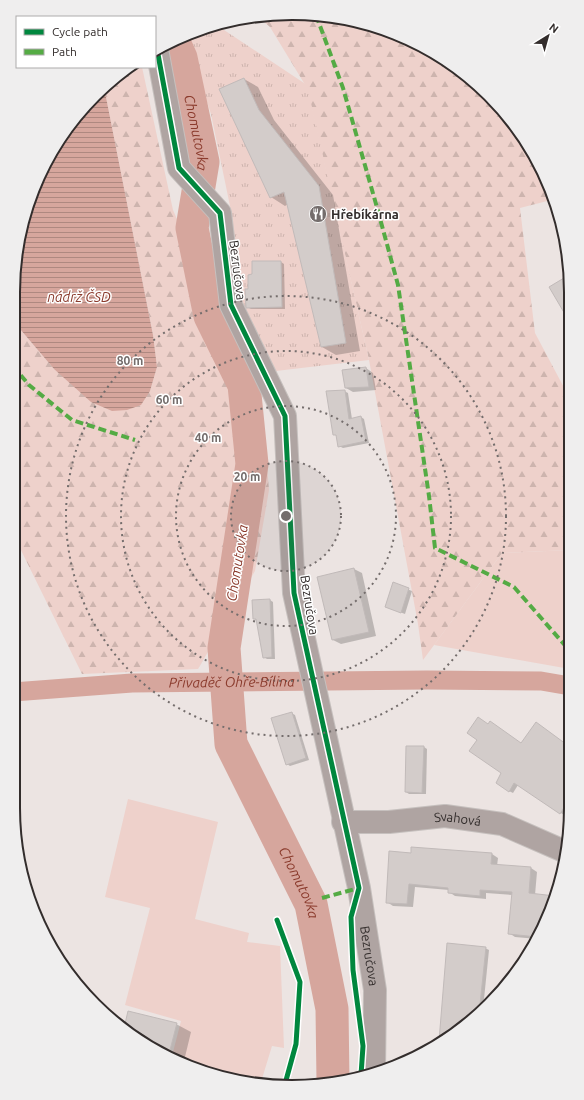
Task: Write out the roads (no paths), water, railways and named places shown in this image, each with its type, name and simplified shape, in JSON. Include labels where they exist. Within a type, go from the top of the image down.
[{"type":"street","name":"Bezručova","points":[[158,55],[179,168],[220,213],[230,305],[285,416],[294,593],[343,822],[359,888],[375,990],[374,1067]]},
{"type":"street","name":"Svahová","points":[[343,822],[389,822],[446,816],[502,824],[561,850]]},
{"type":"water","name":"nádrž ČSD","points":[[105,95],[153,335],[157,367],[150,391],[141,405],[127,410],[112,411],[91,402],[54,369],[20,329],[20,292],[22,256],[25,239],[34,205],[56,156],[76,126]]},
{"type":"waterway","name":"Chomutovka","points":[[176,46],[181,58],[203,162],[192,228],[210,316],[244,385],[252,464],[224,648],[231,744],[311,904],[332,1009],[333,1077]]},
{"type":"waterway","name":"Přivaděč Ohře-Bílina","points":[[20,691],[132,683],[427,680],[541,681],[564,685]]},
{"type":"place","name":"Hřebíkárna","points":[[318,214]]}]
